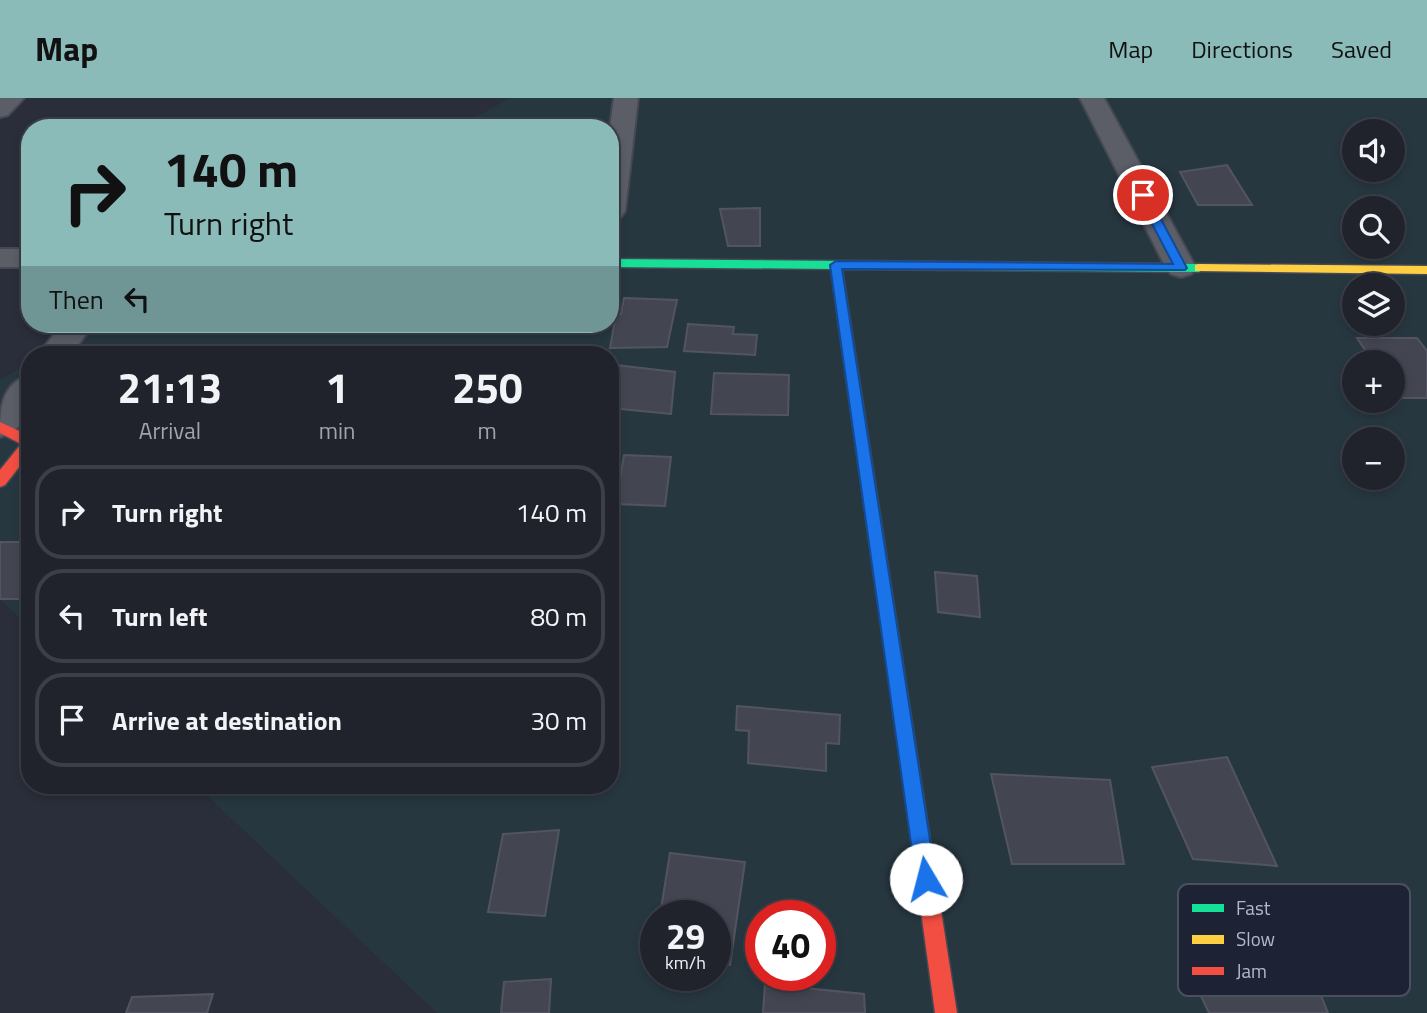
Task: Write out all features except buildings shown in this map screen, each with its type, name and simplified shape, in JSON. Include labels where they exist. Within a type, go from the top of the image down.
[{"type":"street","points":[[0,110],[12,98]]},
{"type":"street","points":[[619,151],[626,98]]},
{"type":"street","points":[[1092,98],[1181,268]]},
{"type":"street","points":[[0,258],[21,258]]},
{"type":"street","points":[[619,263],[1427,270]]},
{"type":"street","points":[[836,265],[946,1013]]},
{"type":"street","points":[[21,398],[0,426],[21,437]]},
{"type":"street","points":[[0,481],[21,454]]},
{"type":"shaded area","points":[[510,98],[1427,98],[1427,1013],[437,1013],[205,794],[619,794],[619,346],[62,346],[85,333],[619,333],[619,119],[472,119]]},
{"type":"shaded area","points":[[21,368],[21,619],[0,599],[0,380]]},
{"type":"traffic: fast","points":[[619,263],[1199,268]]},
{"type":"traffic: fast","points":[[836,265],[914,795]]},
{"type":"traffic: slow","points":[[1199,268],[1427,270]]},
{"type":"traffic: jam","points":[[0,427],[21,438]]},
{"type":"traffic: jam","points":[[0,481],[21,454]]},
{"type":"traffic: jam","points":[[914,795],[946,1013]]},
{"type":"route","points":[[926,879],[836,265],[1181,268],[1143,195]]}]
